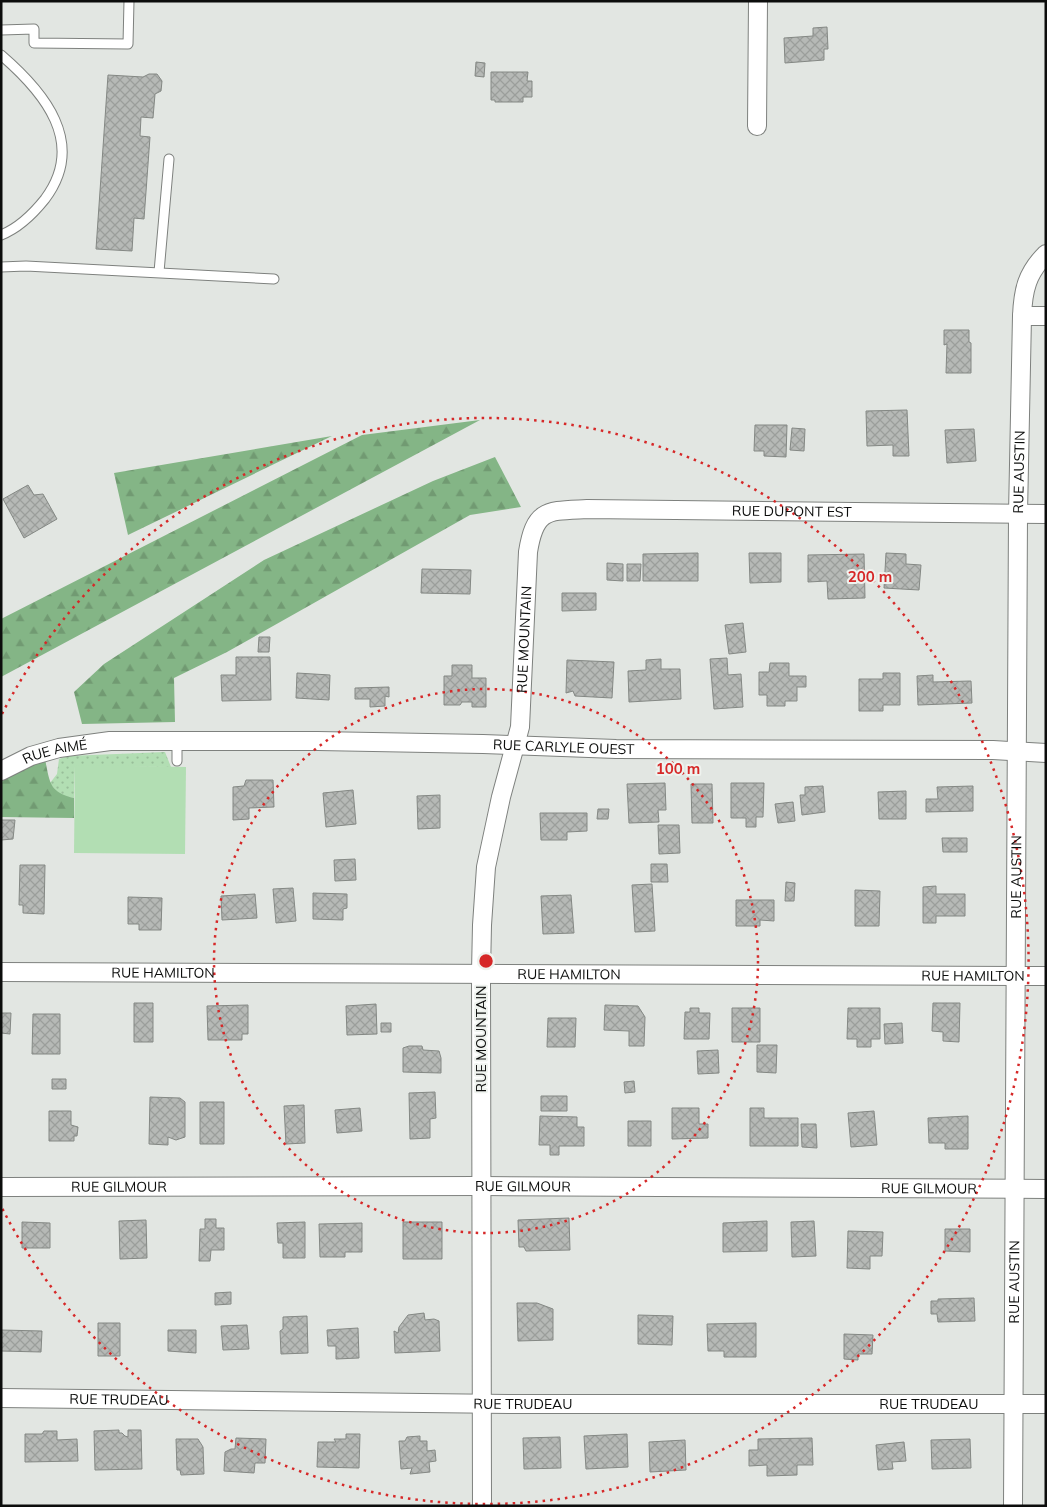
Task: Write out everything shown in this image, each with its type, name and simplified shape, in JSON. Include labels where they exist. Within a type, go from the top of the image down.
[{"type":"street","points":[[757,126],[758,1]]},
{"type":"street","name":"RUE AUSTIN","points":[[1014,1506],[1018,514],[1022,316],[1029,275],[1046,254]]},
{"type":"street","points":[[1022,316],[1046,316]]},
{"type":"street","name":"RUE DUPONT EST","points":[[538,519],[545,514],[554,512],[587,510],[1046,514]]},
{"type":"street","name":"RUE MOUNTAIN","points":[[482,1506],[482,925],[486,867],[501,797],[516,746],[521,718],[528,552],[530,537],[538,519]]},
{"type":"street","name":"RUE CARLYLE OUEST","points":[[110,741],[318,741],[616,749],[1046,753]]},
{"type":"street","name":"RUE AIMÉ","points":[[1,771],[32,756],[59,748],[110,741]]},
{"type":"street","name":"RUE HAMILTON","points":[[1,972],[481,972],[1046,976]]},
{"type":"street","name":"RUE GILMOUR","points":[[1,1187],[482,1186],[1046,1189]]},
{"type":"street","name":"RUE TRUDEAU","points":[[1,1398],[482,1404],[1046,1404]]},
{"type":"lane","points":[[1,30],[34,29],[34,43],[128,44],[129,1]]},
{"type":"lane","points":[[1,55],[44,98],[59,129],[62,156],[57,179],[52,190],[32,215],[1,235]]},
{"type":"lane","points":[[159,272],[169,159]]},
{"type":"lane","points":[[1,267],[26,266],[274,279]]},
{"type":"lane","points":[[177,741],[177,761]]},
{"type":"green space","points":[[480,420],[1,677],[1,619],[362,435]]},
{"type":"green space","points":[[332,436],[128,535],[114,473]]},
{"type":"green space","points":[[495,457],[521,507],[470,515],[227,652],[174,678],[175,722],[82,724],[74,692],[104,664],[264,560],[433,481]]},
{"type":"green space","points":[[165,752],[171,767],[75,766],[74,798],[59,795],[50,783],[57,774],[59,759],[68,756]]},
{"type":"green space","points":[[45,759],[52,785],[60,793],[74,798],[74,818],[1,817],[1,778]]},
{"type":"green space","points":[[75,765],[186,767],[185,854],[74,853]]},
{"type":"building","points":[[827,27],[828,49],[824,49],[824,60],[785,63],[784,38],[813,36],[813,28]]},
{"type":"building","points":[[476,62],[485,63],[484,77],[475,76]]},
{"type":"building","points":[[491,72],[528,72],[527,81],[532,81],[532,97],[523,97],[523,102],[495,102],[495,100],[491,100]]},
{"type":"building","points":[[149,74],[157,74],[162,81],[161,91],[155,94],[153,118],[141,117],[140,136],[150,137],[144,219],[134,218],[132,251],[96,249],[108,75],[143,77]]},
{"type":"building","points":[[944,330],[969,330],[971,373],[946,373],[947,344],[944,345]]},
{"type":"building","points":[[907,410],[909,456],[893,456],[893,445],[867,446],[866,411]]},
{"type":"building","points":[[755,425],[787,425],[786,457],[764,456],[764,451],[754,451]]},
{"type":"building","points":[[792,428],[805,429],[804,451],[790,450]]},
{"type":"building","points":[[974,429],[976,461],[947,463],[945,430]]},
{"type":"building","points":[[28,485],[34,495],[43,494],[57,519],[24,538],[3,499]]},
{"type":"building","points":[[698,553],[698,581],[643,581],[643,554]]},
{"type":"building","points":[[749,553],[781,553],[781,582],[750,583]]},
{"type":"building","points":[[886,553],[906,554],[906,564],[921,565],[919,590],[884,588]]},
{"type":"building","points":[[864,554],[865,598],[828,599],[827,581],[808,582],[808,555]]},
{"type":"building","points":[[607,563],[623,564],[623,581],[607,580]]},
{"type":"building","points":[[627,564],[641,564],[640,581],[627,581]]},
{"type":"building","points":[[422,569],[471,570],[470,594],[421,593]]},
{"type":"building","points":[[562,593],[596,593],[596,610],[562,611]]},
{"type":"building","points":[[743,623],[746,652],[729,654],[725,625]]},
{"type":"building","points":[[259,637],[270,637],[269,652],[258,652]]},
{"type":"building","points":[[236,657],[270,657],[271,700],[222,701],[221,675],[236,675]]},
{"type":"building","points":[[727,658],[728,675],[741,674],[743,707],[714,709],[710,659]]},
{"type":"building","points":[[661,659],[661,669],[680,669],[681,699],[629,702],[628,671],[646,670],[646,660]]},
{"type":"building","points":[[567,660],[614,662],[612,698],[575,696],[573,691],[566,693]]},
{"type":"building","points":[[770,663],[789,663],[789,676],[806,676],[806,687],[797,687],[797,701],[785,701],[785,706],[767,706],[767,695],[759,695],[759,672],[769,672]]},
{"type":"building","points":[[452,665],[472,665],[472,678],[486,678],[486,707],[472,707],[472,702],[462,702],[460,705],[444,705],[444,676],[452,676]]},
{"type":"building","points":[[297,673],[330,675],[329,700],[296,698]]},
{"type":"building","points":[[883,673],[900,673],[900,705],[883,705],[883,711],[859,711],[859,679],[883,679]]},
{"type":"building","points":[[933,675],[933,682],[971,681],[972,703],[918,705],[917,676]]},
{"type":"building","points":[[389,687],[389,697],[385,696],[385,706],[370,707],[370,699],[355,699],[355,688]]},
{"type":"building","points":[[246,780],[273,780],[274,807],[249,808],[249,819],[233,820],[233,787],[244,786]]},
{"type":"building","points":[[665,783],[666,810],[658,810],[659,822],[629,823],[627,784]]},
{"type":"building","points":[[731,783],[764,783],[763,817],[756,817],[756,827],[746,827],[746,818],[731,818]]},
{"type":"building","points":[[691,784],[712,784],[713,823],[692,823]]},
{"type":"building","points":[[823,786],[825,812],[802,815],[800,795],[805,795],[805,787]]},
{"type":"building","points":[[973,786],[973,811],[926,812],[926,799],[938,799],[937,787]]},
{"type":"building","points":[[353,790],[356,824],[326,827],[323,793]]},
{"type":"building","points":[[906,791],[906,819],[879,819],[878,792]]},
{"type":"building","points":[[440,795],[440,828],[418,829],[417,796]]},
{"type":"building","points":[[793,802],[795,821],[778,823],[775,804]]},
{"type":"building","points":[[598,809],[609,809],[608,819],[597,819]]},
{"type":"building","points":[[540,813],[587,813],[587,831],[567,832],[567,840],[541,840]]},
{"type":"building","points":[[1,820],[15,820],[13,839],[1,840]]},
{"type":"building","points":[[658,825],[679,825],[680,853],[659,854]]},
{"type":"building","points":[[942,838],[967,838],[967,852],[943,852]]},
{"type":"building","points":[[355,859],[356,880],[335,881],[334,860]]},
{"type":"building","points":[[651,864],[667,864],[668,882],[651,882]]},
{"type":"building","points":[[20,865],[45,865],[44,914],[23,913],[23,905],[19,905]]},
{"type":"building","points":[[786,882],[795,883],[794,901],[785,901]]},
{"type":"building","points":[[652,884],[655,931],[635,932],[632,885]]},
{"type":"building","points":[[936,886],[936,894],[965,894],[965,916],[936,916],[936,923],[923,923],[923,887]]},
{"type":"building","points":[[293,888],[296,921],[276,923],[273,889]]},
{"type":"building","points":[[855,890],[880,891],[879,926],[855,926]]},
{"type":"building","points":[[313,893],[347,894],[347,908],[343,909],[343,920],[313,919]]},
{"type":"building","points":[[255,894],[257,918],[222,920],[221,896]]},
{"type":"building","points":[[571,895],[574,933],[543,934],[541,896]]},
{"type":"building","points":[[128,897],[162,898],[161,930],[139,930],[139,924],[128,924]]},
{"type":"building","points":[[736,900],[774,900],[774,921],[760,920],[760,926],[736,926]]},
{"type":"building","points":[[134,1003],[153,1003],[153,1042],[134,1042]]},
{"type":"building","points":[[933,1003],[960,1003],[959,1042],[943,1041],[943,1032],[932,1031]]},
{"type":"building","points":[[376,1004],[377,1034],[347,1035],[346,1006]]},
{"type":"building","points":[[248,1005],[248,1034],[242,1034],[242,1040],[208,1040],[207,1006]]},
{"type":"building","points":[[605,1005],[638,1006],[645,1017],[644,1046],[629,1046],[629,1031],[604,1030]]},
{"type":"building","points":[[690,1008],[699,1008],[699,1013],[710,1013],[709,1039],[684,1039],[685,1012],[690,1012]]},
{"type":"building","points":[[732,1008],[760,1008],[760,1042],[732,1042]]},
{"type":"building","points":[[848,1008],[880,1008],[880,1039],[871,1039],[871,1047],[857,1047],[857,1039],[847,1039]]},
{"type":"building","points":[[1,1013],[11,1013],[10,1034],[1,1033]]},
{"type":"building","points":[[33,1014],[60,1014],[60,1054],[32,1054]]},
{"type":"building","points":[[548,1018],[576,1018],[575,1047],[547,1047]]},
{"type":"building","points":[[381,1023],[391,1023],[391,1032],[381,1032]]},
{"type":"building","points":[[902,1023],[903,1043],[885,1044],[884,1024]]},
{"type":"building","points":[[757,1045],[777,1045],[776,1073],[757,1072]]},
{"type":"building","points":[[422,1046],[423,1050],[439,1051],[441,1073],[403,1072],[403,1048]]},
{"type":"building","points":[[718,1050],[719,1073],[698,1074],[697,1051]]},
{"type":"building","points":[[52,1079],[66,1079],[66,1089],[52,1089]]},
{"type":"building","points":[[634,1081],[635,1092],[625,1093],[624,1082]]},
{"type":"building","points":[[435,1092],[436,1118],[430,1119],[430,1138],[410,1139],[409,1093]]},
{"type":"building","points":[[541,1096],[567,1096],[567,1111],[541,1111]]},
{"type":"building","points":[[150,1097],[180,1098],[185,1102],[185,1137],[176,1140],[168,1137],[168,1145],[149,1144]]},
{"type":"building","points":[[200,1102],[224,1102],[224,1144],[200,1144]]},
{"type":"building","points":[[304,1105],[305,1143],[286,1144],[284,1106]]},
{"type":"building","points":[[360,1108],[362,1131],[337,1133],[335,1110]]},
{"type":"building","points":[[672,1108],[699,1108],[699,1124],[708,1124],[708,1138],[672,1139]]},
{"type":"building","points":[[750,1108],[764,1108],[764,1118],[798,1118],[798,1146],[750,1146]]},
{"type":"building","points":[[49,1111],[71,1111],[71,1125],[78,1127],[77,1136],[74,1136],[74,1141],[49,1141]]},
{"type":"building","points":[[874,1111],[877,1145],[851,1147],[848,1113]]},
{"type":"building","points":[[540,1116],[577,1117],[577,1127],[584,1127],[584,1146],[559,1146],[559,1155],[550,1155],[550,1145],[539,1145]]},
{"type":"building","points":[[968,1116],[968,1149],[945,1149],[945,1143],[929,1143],[928,1118]]},
{"type":"building","points":[[628,1121],[651,1121],[651,1146],[628,1146]]},
{"type":"building","points":[[801,1124],[816,1124],[817,1148],[802,1147]]},
{"type":"building","points":[[569,1218],[570,1250],[526,1251],[524,1247],[519,1247],[518,1220]]},
{"type":"building","points":[[205,1219],[216,1219],[216,1228],[224,1228],[224,1250],[211,1250],[210,1261],[199,1261],[200,1229],[205,1229]]},
{"type":"building","points":[[146,1220],[147,1258],[120,1259],[119,1221]]},
{"type":"building","points":[[767,1221],[767,1251],[723,1252],[723,1223]]},
{"type":"building","points":[[814,1221],[816,1256],[792,1257],[791,1222]]},
{"type":"building","points":[[22,1222],[50,1223],[50,1248],[22,1248]]},
{"type":"building","points":[[305,1222],[305,1258],[283,1258],[283,1243],[278,1243],[277,1223]]},
{"type":"building","points":[[403,1222],[442,1222],[442,1259],[403,1259]]},
{"type":"building","points":[[362,1223],[362,1252],[345,1252],[345,1257],[320,1257],[319,1224]]},
{"type":"building","points":[[945,1229],[970,1229],[970,1252],[945,1251]]},
{"type":"building","points":[[848,1231],[883,1232],[882,1256],[870,1256],[870,1269],[847,1268]]},
{"type":"building","points":[[231,1292],[231,1304],[215,1305],[215,1293]]},
{"type":"building","points":[[974,1298],[975,1321],[938,1322],[937,1314],[931,1314],[931,1301],[938,1301],[938,1299]]},
{"type":"building","points":[[517,1303],[537,1303],[553,1309],[553,1340],[518,1341]]},
{"type":"building","points":[[424,1313],[425,1320],[434,1319],[439,1321],[440,1351],[395,1353],[394,1331],[398,1333],[399,1327],[408,1315]]},
{"type":"building","points":[[638,1315],[673,1316],[672,1345],[638,1344]]},
{"type":"building","points":[[307,1316],[308,1353],[281,1354],[280,1331],[283,1329],[283,1317]]},
{"type":"building","points":[[98,1323],[120,1323],[120,1356],[98,1356]]},
{"type":"building","points":[[756,1323],[756,1357],[724,1357],[724,1351],[708,1351],[707,1324]]},
{"type":"building","points":[[247,1325],[249,1349],[223,1350],[221,1326]]},
{"type":"building","points":[[358,1328],[359,1358],[336,1359],[336,1346],[328,1346],[327,1330]]},
{"type":"building","points":[[1,1330],[42,1331],[41,1352],[1,1351]]},
{"type":"building","points":[[168,1330],[196,1330],[196,1353],[168,1351]]},
{"type":"building","points":[[844,1334],[873,1335],[872,1354],[858,1354],[858,1360],[844,1359]]},
{"type":"building","points":[[119,1430],[119,1433],[128,1437],[128,1430],[141,1430],[142,1469],[95,1470],[94,1431]]},
{"type":"building","points":[[44,1431],[57,1431],[57,1440],[77,1439],[78,1461],[25,1462],[25,1434],[42,1434]]},
{"type":"building","points":[[346,1434],[360,1434],[359,1468],[317,1467],[318,1442],[336,1442],[334,1439],[346,1439]]},
{"type":"building","points":[[627,1434],[628,1467],[586,1469],[584,1436]]},
{"type":"building","points":[[420,1436],[420,1441],[427,1441],[427,1451],[435,1450],[436,1461],[429,1462],[430,1472],[410,1474],[412,1468],[401,1469],[399,1441],[405,1441],[407,1437]]},
{"type":"building","points":[[560,1437],[561,1468],[524,1469],[523,1438]]},
{"type":"building","points":[[236,1438],[266,1439],[265,1463],[255,1463],[254,1473],[224,1471],[225,1452],[235,1449]]},
{"type":"building","points":[[812,1438],[813,1465],[797,1465],[797,1475],[767,1476],[767,1465],[749,1466],[749,1450],[758,1450],[758,1439]]},
{"type":"building","points":[[176,1439],[198,1439],[203,1447],[204,1474],[181,1475],[180,1470],[177,1470]]},
{"type":"building","points":[[970,1439],[971,1468],[932,1469],[931,1440]]},
{"type":"building","points":[[685,1440],[686,1470],[650,1472],[649,1442]]},
{"type":"building","points":[[904,1442],[906,1461],[892,1462],[893,1469],[878,1470],[876,1445]]}]
